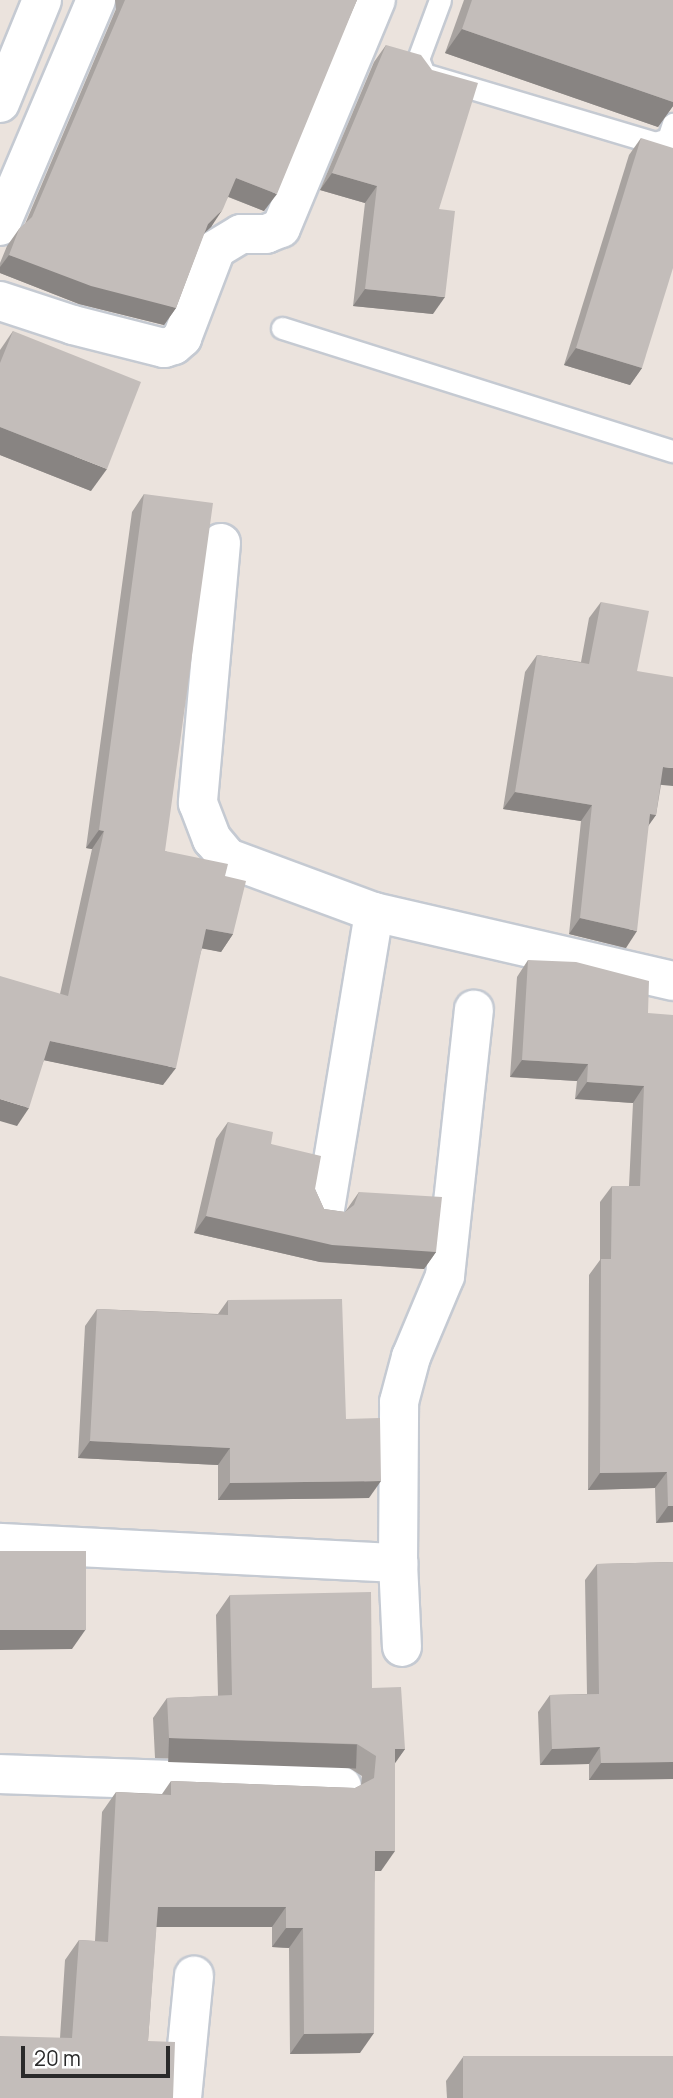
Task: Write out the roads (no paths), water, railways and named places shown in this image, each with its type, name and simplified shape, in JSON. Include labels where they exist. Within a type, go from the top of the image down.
[{"type":"street","points":[[0,103],[41,0]]},
{"type":"street","points":[[0,226],[96,0]]},
{"type":"street","points":[[0,300],[73,326],[164,348],[174,345],[182,338],[216,248],[241,234],[266,234],[281,228],[376,0]]},
{"type":"street","points":[[221,543],[198,803],[203,822],[228,858],[374,912],[673,981]]},
{"type":"street","points":[[325,1209],[374,912]]},
{"type":"street","points":[[402,1647],[398,1563],[399,1402],[411,1357],[445,1276],[474,1010]]},
{"type":"street","points":[[0,1543],[398,1563]]},
{"type":"street","points":[[0,1774],[342,1786]]},
{"type":"street","points":[[182,2098],[194,1976]]},
{"type":"lane","points":[[440,0],[418,59],[424,74],[655,144],[668,139],[673,124]]},
{"type":"lane","points":[[282,328],[673,451]]}]
